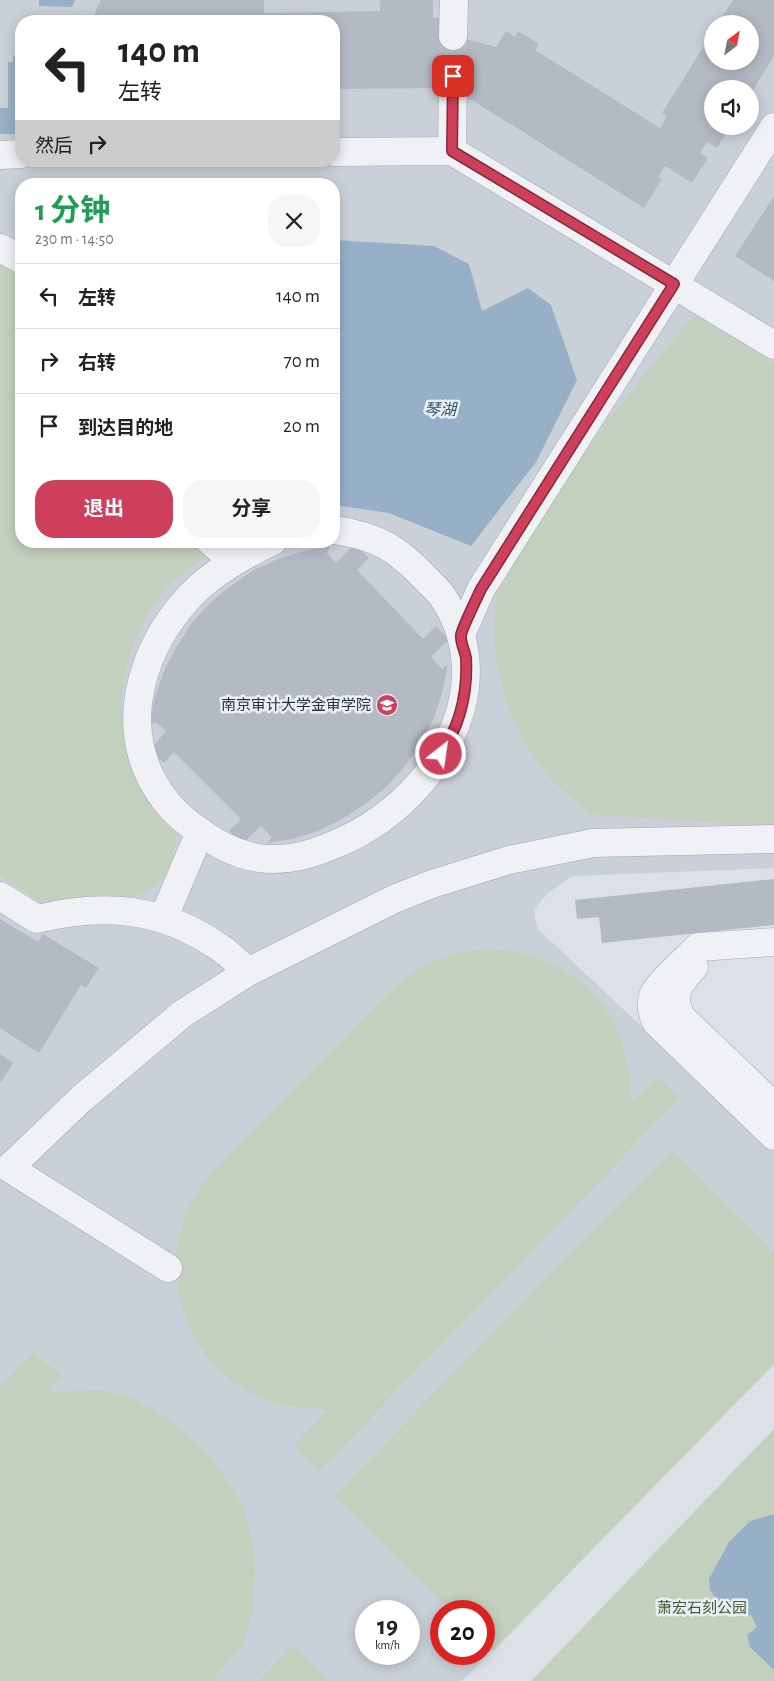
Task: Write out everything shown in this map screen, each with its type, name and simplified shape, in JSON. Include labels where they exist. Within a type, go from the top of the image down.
[{"type":"lane","points":[[453,36],[454,0]]},
{"type":"lane","points":[[452,151],[453,76]]},
{"type":"lane","points":[[461,635],[481,589],[774,128]]},
{"type":"lane","points":[[340,152],[452,151],[774,345]]},
{"type":"lane","points":[[0,154],[15,154]]},
{"type":"lane","points":[[0,248],[15,256]]},
{"type":"lane","points":[[259,548],[233,561],[203,584],[172,619],[158,641],[147,664],[139,689],[136,709],[137,730],[140,750],[156,788],[178,815],[220,845],[260,858],[281,859],[299,857],[316,852],[353,837],[389,814],[421,782],[447,744],[458,723],[464,700],[467,677],[466,656],[454,615],[444,597],[404,557],[388,546],[371,538],[340,531]]},
{"type":"lane","points":[[218,548],[233,561]]},
{"type":"lane","points":[[163,919],[200,832]]},
{"type":"lane","points":[[168,1268],[8,1168],[81,1099],[182,1014],[248,972],[394,899],[509,860],[593,843],[774,839]]},
{"type":"lane","points":[[0,896],[37,919],[62,913],[89,910],[115,910],[163,919],[183,926],[203,937],[221,949],[248,972]]},
{"type":"lane","points":[[774,942],[698,947],[655,991],[651,1005],[652,1014],[656,1022],[774,1136]]},
{"type":"lane","points":[[774,953],[703,958],[680,982],[676,991],[677,1010],[682,1018],[774,1106]]},
{"type":"shaded area","name":"南京审计大学金审学院","points":[[0,0],[774,0],[774,868],[573,876],[542,899],[535,910],[535,920],[538,929],[774,1151],[774,1363],[495,1647],[495,1600],[430,1600],[430,1665],[478,1665],[462,1681],[0,1681]]},
{"type":"green space","points":[[0,247],[15,253],[15,548],[198,548],[207,556],[175,580],[155,603],[142,625],[132,648],[122,697],[122,722],[126,747],[134,771],[144,793],[157,814],[175,834],[174,853],[168,871],[149,890],[132,898],[122,900],[39,901],[0,876]]},
{"type":"green space","points":[[694,315],[774,363],[774,827],[590,814],[548,776],[518,730],[500,678],[495,651],[494,624],[497,596],[503,570],[509,559],[593,441]]},
{"type":"green space","points":[[494,949],[525,954],[552,964],[575,978],[595,996],[611,1017],[622,1043],[629,1071],[631,1102],[657,1077],[680,1098],[319,1471],[294,1446],[329,1409],[314,1409],[276,1403],[244,1389],[222,1372],[204,1352],[190,1328],[181,1302],[177,1275],[178,1247],[184,1220],[205,1180],[396,985],[419,969],[442,958],[453,954]]},
{"type":"green space","points":[[673,1151],[774,1251],[774,1364],[495,1649],[495,1600],[441,1600],[334,1496],[522,1303],[587,1366],[523,1302]]},
{"type":"green space","points":[[33,1353],[62,1375],[46,1392],[102,1390],[134,1399],[167,1418],[191,1438],[216,1464],[243,1506],[254,1545],[253,1613],[243,1644],[212,1681],[0,1681],[0,1387]]},
{"type":"green space","name":"萧宏石刻公园","points":[[774,1429],[774,1681],[531,1681]]},
{"type":"green space","points":[[293,1646],[329,1681],[259,1681]]},
{"type":"water","points":[[39,0],[75,0],[72,7],[39,6]]},
{"type":"water","points":[[13,56],[15,56],[15,134],[0,134],[0,108],[8,108],[8,62],[13,62]]},
{"type":"water","name":"琴湖","points":[[340,240],[434,246],[469,264],[482,311],[528,288],[551,305],[577,380],[536,462],[471,546],[389,513],[340,506]]},
{"type":"water","points":[[774,1514],[774,1670],[750,1647],[747,1635],[757,1627],[751,1615],[742,1616],[717,1602],[710,1589],[709,1579],[729,1542],[750,1521]]},
{"type":"building","points":[[101,0],[264,0],[264,13],[380,11],[380,0],[433,0],[433,18],[442,18],[443,33],[496,47],[506,31],[515,37],[518,31],[539,44],[535,50],[660,128],[667,116],[662,113],[704,46],[704,70],[759,70],[759,15],[724,15],[733,0],[774,0],[774,56],[759,80],[704,80],[704,135],[725,135],[717,148],[707,142],[700,153],[708,158],[692,183],[665,166],[658,177],[662,179],[644,208],[464,95],[472,82],[443,73],[443,88],[340,89],[340,15],[94,15]]},
{"type":"building","points":[[774,196],[774,281],[735,256]]},
{"type":"building","points":[[355,544],[369,558],[357,570],[423,639],[436,626],[449,639],[431,657],[442,669],[448,664],[442,693],[433,720],[419,746],[402,770],[384,789],[364,805],[318,831],[292,839],[267,843],[272,837],[261,826],[242,844],[229,831],[241,819],[174,752],[164,763],[149,751],[166,731],[156,722],[150,725],[155,697],[164,671],[192,623],[211,602],[232,585],[254,570],[278,559],[304,551],[329,548],[327,553],[336,563]]},
{"type":"building","points":[[774,879],[774,925],[602,943],[599,917],[577,919],[575,900]]},
{"type":"building","points":[[0,919],[38,942],[43,934],[99,968],[86,988],[81,985],[39,1053],[0,1028]]},
{"type":"building","points":[[0,1054],[13,1063],[0,1084]]},
{"type":"tunnel","points":[[453,36],[453,76]]},
{"type":"place","name":"南京审计大学金审学院","points":[[387,705]]},
{"type":"route","points":[[441,754],[458,723],[464,700],[467,677],[466,656],[461,635],[481,589],[674,284],[452,151],[453,76]]}]
